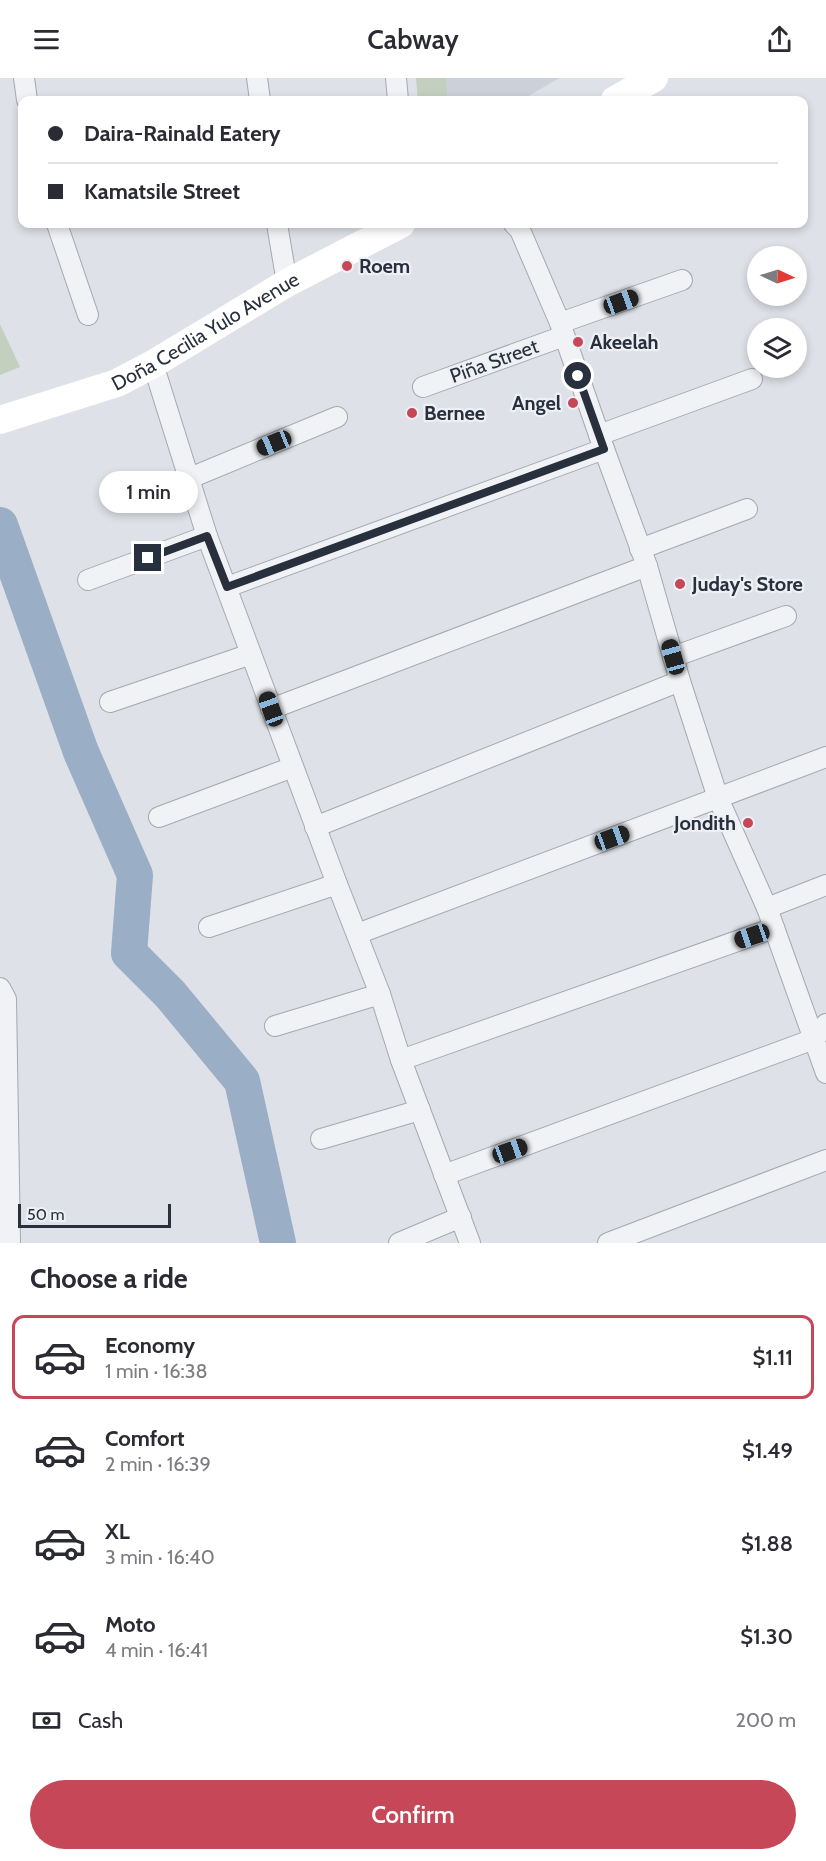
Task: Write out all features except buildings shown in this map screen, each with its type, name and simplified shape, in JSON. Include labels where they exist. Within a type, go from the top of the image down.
[{"type":"main road","points":[[622,96],[654,78]]},
{"type":"main road","name":"Doña Cecilia Yulo Avenue","points":[[0,420],[117,383],[153,364],[287,283],[393,228]]},
{"type":"street","points":[[24,78],[26,96]]},
{"type":"street","points":[[257,78],[259,96]]},
{"type":"street","points":[[396,78],[398,96]]},
{"type":"street","points":[[58,228],[88,315]]},
{"type":"street","points":[[278,228],[287,283]]},
{"type":"street","points":[[519,228],[562,330],[644,557],[680,681],[718,798],[820,1031],[826,1073]]},
{"type":"street","name":"Piña Street","points":[[423,387],[682,280]]},
{"type":"street","points":[[153,364],[207,536],[380,994],[401,1060],[470,1243]]},
{"type":"street","points":[[227,587],[602,442],[752,379]]},
{"type":"street","points":[[190,478],[337,417]]},
{"type":"street","points":[[271,709],[644,557],[747,509]]},
{"type":"street","points":[[88,580],[207,536]]},
{"type":"street","points":[[673,657],[786,616]]},
{"type":"street","points":[[110,702],[251,654]]},
{"type":"street","points":[[315,827],[680,681]]},
{"type":"street","points":[[357,934],[826,757]]},
{"type":"street","points":[[159,817],[293,767]]},
{"type":"street","points":[[209,927],[337,884]]},
{"type":"street","points":[[767,908],[826,885]]},
{"type":"street","points":[[401,1060],[774,928]]},
{"type":"street","points":[[0,988],[6,999],[10,1243]]},
{"type":"street","points":[[275,1026],[380,994]]},
{"type":"street","points":[[444,1175],[820,1031]]},
{"type":"street","points":[[321,1139],[420,1110]]},
{"type":"street","points":[[608,1243],[826,1160]]},
{"type":"street","points":[[399,1243],[461,1217]]},
{"type":"shaded area","points":[[446,78],[559,78],[529,96],[448,96]]},
{"type":"green space","points":[[416,78],[446,78],[448,96],[418,96]]},
{"type":"green space","points":[[0,324],[20,367],[0,375]]},
{"type":"waterway","points":[[0,525],[81,752],[135,875],[129,953],[170,994],[242,1081],[278,1243]]},
{"type":"place","name":"Roem","points":[[347,266]]},
{"type":"place","name":"Akeelah","points":[[578,342]]},
{"type":"place","name":"Angel","points":[[573,403]]},
{"type":"place","name":"Bernee","points":[[412,413]]},
{"type":"place","name":"Juday's Store","points":[[680,584]]},
{"type":"place","name":"Jondith","points":[[748,823]]},
{"type":"route","points":[[148,558],[207,536],[227,587],[604,449],[578,376]]}]
